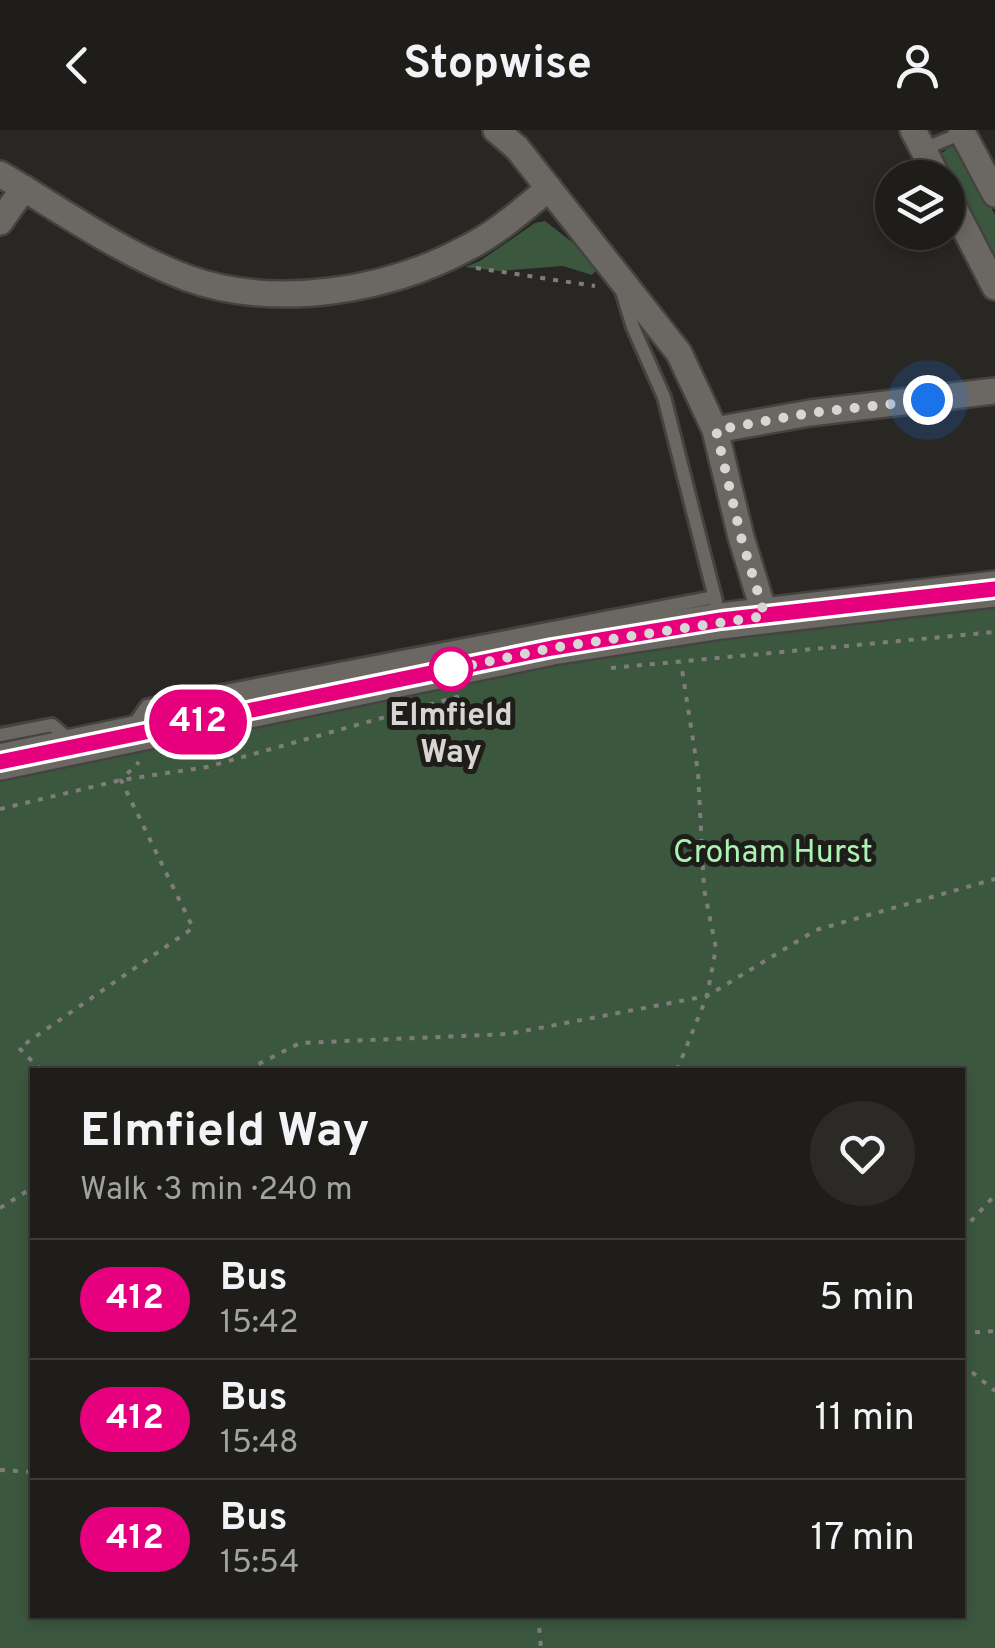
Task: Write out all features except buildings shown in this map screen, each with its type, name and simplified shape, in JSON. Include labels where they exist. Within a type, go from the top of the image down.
[{"type":"main road","points":[[0,762],[552,648],[718,609],[765,616],[995,589]]},
{"type":"street","points":[[496,130],[517,148],[679,353],[716,430],[741,537],[765,616]]},
{"type":"street","points":[[962,132],[995,194]]},
{"type":"street","points":[[0,174],[98,234],[188,278],[235,289],[292,294],[392,278],[437,263],[472,246],[549,188]]},
{"type":"street","points":[[0,222],[24,188]]},
{"type":"street","points":[[965,229],[995,286]]},
{"type":"street","points":[[716,430],[810,413],[995,391]]},
{"type":"lane","points":[[918,140],[962,132]]},
{"type":"lane","points":[[617,275],[664,398],[718,609]]},
{"type":"lane","points":[[0,735],[52,725],[78,747]]},
{"type":"path","points":[[437,263],[589,284],[626,302]]},
{"type":"path","points":[[597,668],[680,664],[995,632]]},
{"type":"path","points":[[678,1068],[707,996],[716,948],[704,890],[698,772],[680,664]]},
{"type":"path","points":[[0,809],[121,780],[207,767],[466,695]]},
{"type":"path","points":[[39,1068],[19,1048],[193,928],[121,780]]},
{"type":"path","points":[[251,1068],[300,1042],[508,1034],[707,996],[816,930],[995,879]]},
{"type":"path","points":[[0,1208],[30,1189]]},
{"type":"path","points":[[965,1227],[995,1195]]},
{"type":"path","points":[[965,1333],[995,1331]]},
{"type":"path","points":[[965,1366],[995,1391]]},
{"type":"path","points":[[0,1470],[30,1472]]},
{"type":"path","points":[[538,1618],[541,1648]]},
{"type":"green space","points":[[951,146],[964,155],[995,215],[995,274],[965,217],[965,160],[939,160],[938,156]]},
{"type":"green space","points":[[545,221],[581,249],[597,269],[592,275],[563,266],[499,271],[465,267],[535,223]]},
{"type":"green space","name":"Croham Hurst","points":[[995,604],[995,1648],[0,1648],[0,775],[588,653]]},
{"type":"bus line","name":"412","points":[[0,762],[552,648],[721,620],[995,589]]},
{"type":"place","name":"Elmfield Way","points":[[451,669]]},
{"type":"route","points":[[451,669],[444,671],[552,648],[765,616],[741,537],[716,430],[810,413],[928,400]]}]
